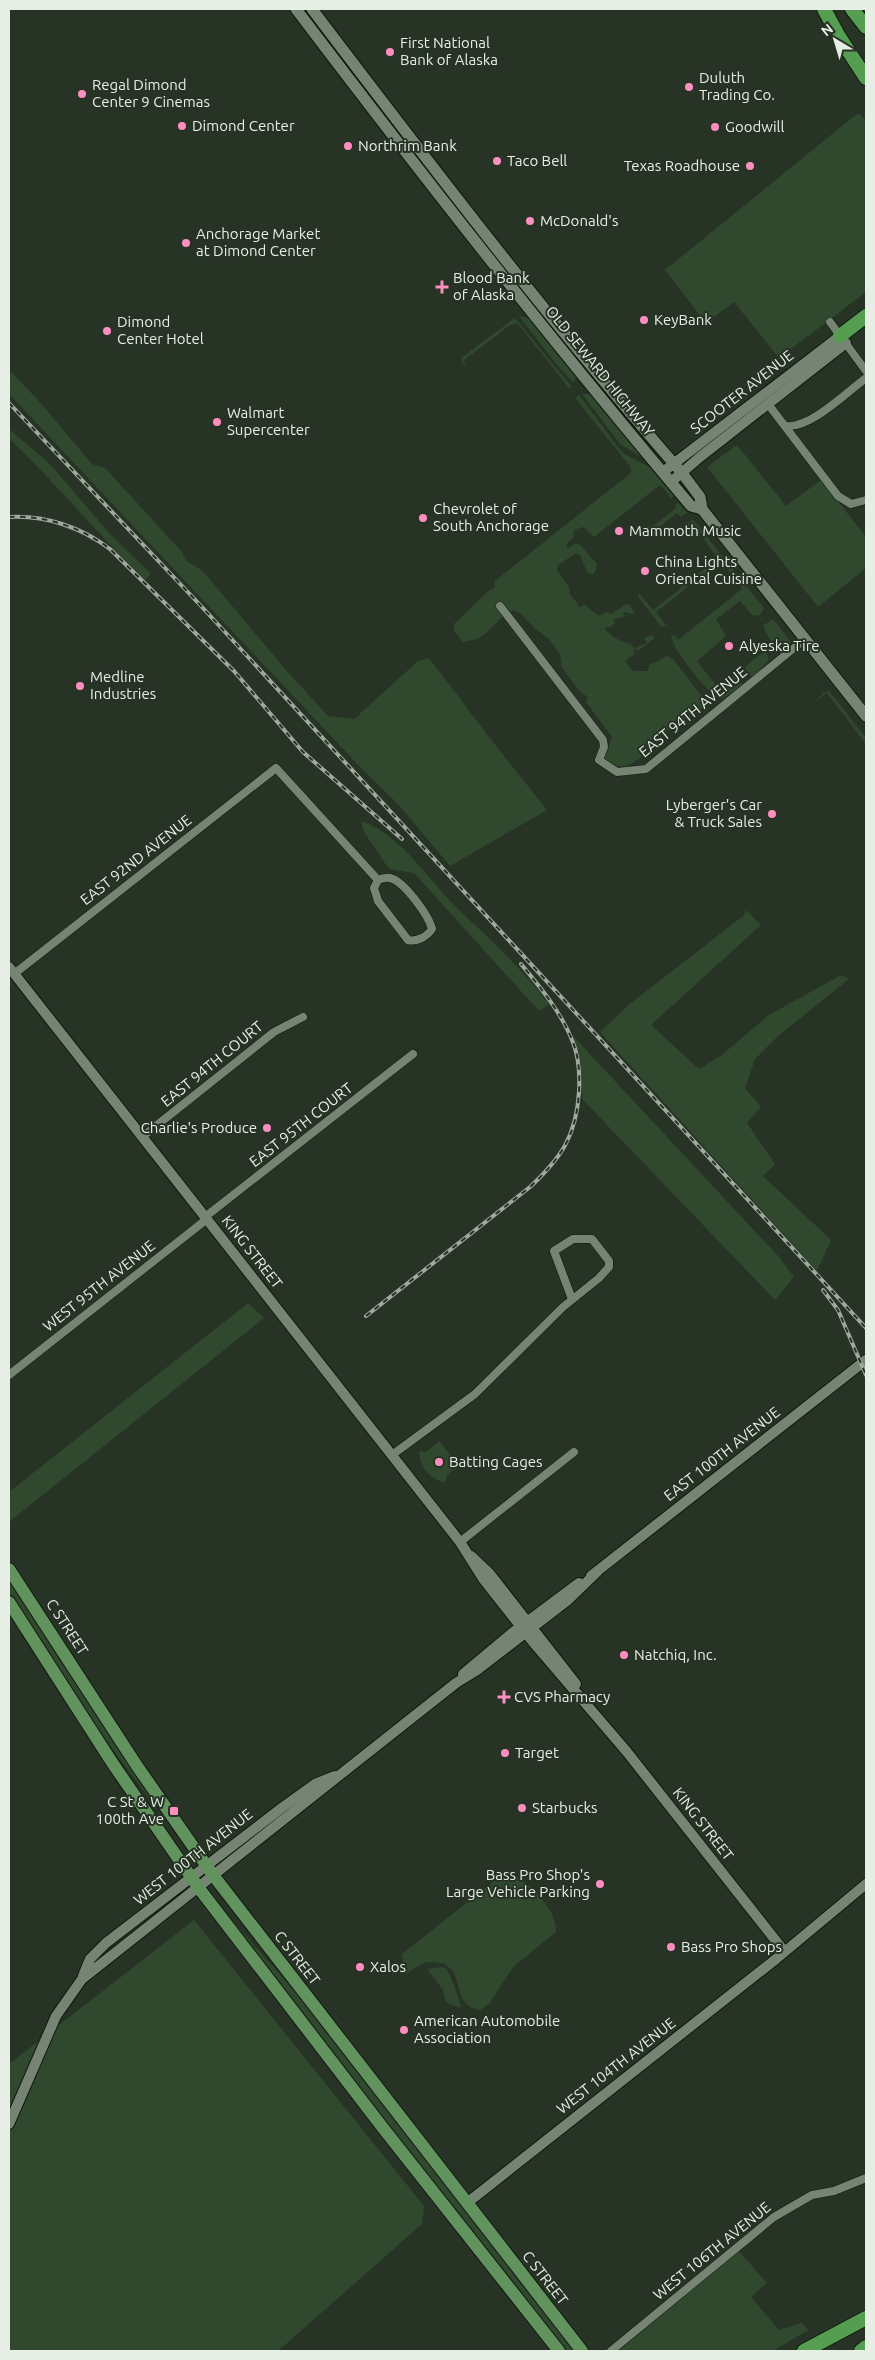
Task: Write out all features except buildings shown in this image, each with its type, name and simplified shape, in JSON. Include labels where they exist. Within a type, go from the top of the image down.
[{"type":"highway","points":[[825,9],[866,60]]},
{"type":"highway","points":[[825,9],[838,35],[866,78]]},
{"type":"highway","points":[[843,340],[866,316]]},
{"type":"highway","points":[[843,340],[866,328]]},
{"type":"highway","points":[[807,2350],[866,2318]]},
{"type":"highway","points":[[861,2351],[866,2347]]},
{"type":"main road","name":"OLD SEWARD HIGHWAY","points":[[296,9],[403,150],[512,288],[691,506],[702,509]]},
{"type":"main road","points":[[304,9],[330,32]]},
{"type":"main road","name":"OLD SEWARD HIGHWAY","points":[[312,9],[406,133],[524,282],[682,473],[700,497],[702,509],[866,716]]},
{"type":"main road","name":"C STREET","points":[[9,1569],[137,1766],[209,1871],[582,2351]]},
{"type":"main road","points":[[9,1602],[113,1764],[194,1882],[383,2128],[559,2351]]},
{"type":"street","points":[[830,322],[866,371]]},
{"type":"street","name":"SCOOTER AVENUE","points":[[663,472],[843,340]]},
{"type":"street","name":"SCOOTER AVENUE","points":[[671,482],[768,404],[843,340]]},
{"type":"street","points":[[786,426],[796,427],[808,421],[866,378]]},
{"type":"street","points":[[768,404],[838,496],[851,504],[866,500]]},
{"type":"street","name":"EAST 94TH AVENUE","points":[[500,606],[603,740],[604,747],[600,760],[617,772],[646,769],[805,639]]},
{"type":"street","name":"EAST 92ND AVENUE","points":[[10,973],[276,768],[378,880]]},
{"type":"street","points":[[389,878],[400,883],[428,918],[432,930],[428,935],[415,940],[408,940],[378,901],[374,888],[378,880],[389,878]]},
{"type":"street","name":"KING STREET","points":[[10,973],[142,1137],[392,1455],[460,1542],[480,1574],[586,1697],[598,1716],[784,1952]]},
{"type":"street","name":"EAST 94TH COURT","points":[[142,1137],[274,1032],[303,1017]]},
{"type":"street","name":"EAST 95TH COURT","points":[[206,1218],[413,1054]]},
{"type":"street","name":"WEST 95TH AVENUE","points":[[9,1375],[206,1218]]},
{"type":"street","points":[[392,1455],[475,1394],[572,1300],[599,1278],[609,1267],[610,1262],[592,1239],[574,1239],[554,1251],[572,1300]]},
{"type":"street","name":"EAST 100TH AVENUE","points":[[526,1627],[578,1592],[597,1572],[866,1360]]},
{"type":"street","points":[[460,1542],[574,1452]]},
{"type":"street","name":"WEST 100TH AVENUE","points":[[9,2124],[56,2016],[82,1979],[90,1959],[100,1948],[284,1820],[339,1774],[456,1683],[470,1666],[526,1627]]},
{"type":"street","name":"WEST 100TH AVENUE","points":[[209,1871],[305,1791],[339,1774]]},
{"type":"street","points":[[284,1820],[286,1811],[305,1791]]},
{"type":"street","name":"WEST 104TH AVENUE","points":[[466,2203],[784,1952],[866,1884]]},
{"type":"street","name":"WEST 106TH AVENUE","points":[[611,2351],[774,2217],[812,2195],[834,2191],[866,2178]]},
{"type":"street","points":[[807,2350],[866,2311]]},
{"type":"green space","points":[[858,113],[866,120],[866,292],[779,358],[734,302],[706,323],[665,270]]},
{"type":"green space","points":[[519,316],[532,319],[573,371],[576,376],[574,383],[557,365]]},
{"type":"green space","points":[[515,318],[572,387],[570,389],[518,324],[510,325],[463,361],[466,366],[463,365],[461,358]]},
{"type":"green space","points":[[9,370],[38,400],[92,464],[105,468],[182,552],[186,561],[202,570],[286,670],[328,716],[354,719],[418,661],[429,658],[547,810],[450,866],[398,804],[362,769],[9,394]]},
{"type":"green space","points":[[582,394],[591,394],[651,463],[620,444]]},
{"type":"green space","points":[[579,395],[624,454],[651,468],[674,496],[671,498],[660,485],[594,537],[583,527],[574,530],[573,538],[567,543],[567,549],[576,543],[580,545],[597,564],[595,572],[592,575],[587,572],[580,555],[576,553],[558,565],[557,570],[570,589],[569,593],[580,607],[585,605],[599,616],[607,612],[612,614],[626,604],[630,605],[635,615],[625,612],[622,614],[626,616],[613,620],[615,623],[611,627],[606,627],[605,630],[614,637],[623,642],[630,643],[634,648],[647,643],[644,638],[652,635],[655,638],[638,651],[636,649],[633,651],[635,654],[625,661],[633,671],[648,671],[649,665],[667,656],[673,659],[707,703],[698,712],[655,739],[640,758],[626,767],[612,765],[604,760],[612,737],[586,702],[588,697],[579,691],[562,667],[560,654],[549,639],[534,628],[521,614],[513,610],[485,634],[472,640],[463,642],[454,631],[454,624],[479,599],[495,587],[495,581],[632,472],[630,466],[575,398]]},
{"type":"green space","points":[[9,429],[50,464],[110,534],[151,574],[145,580],[9,438]]},
{"type":"green space","points":[[737,445],[786,506],[821,480],[866,537],[866,568],[818,607],[707,467]]},
{"type":"green space","points":[[679,503],[687,513],[681,517],[677,513],[653,532],[655,537],[648,536],[644,529],[647,526],[652,527],[676,508],[675,505]]},
{"type":"green space","points":[[693,519],[726,561],[723,564],[721,561],[656,612],[666,625],[661,627],[638,596],[639,593],[653,610],[681,588],[685,579],[688,582],[718,558],[695,527],[690,530],[686,525]]},
{"type":"green space","points":[[732,568],[764,608],[760,615],[753,616],[740,601],[716,619],[726,636],[697,661],[719,689],[732,676],[742,684],[740,688],[721,699],[715,696],[692,671],[673,643],[671,636],[674,635],[678,640],[742,589],[728,570]]},
{"type":"green space","points":[[773,619],[791,642],[786,649],[778,647],[766,633],[764,625]]},
{"type":"green space","points":[[766,650],[769,660],[755,675],[751,676],[745,669],[747,665]]},
{"type":"green space","points":[[817,686],[824,693],[829,691],[866,738],[866,744],[827,693],[813,703],[823,693]]},
{"type":"green space","points":[[361,821],[388,835],[400,846],[456,907],[516,966],[549,1004],[539,1011],[414,873],[389,869],[364,832]]},
{"type":"green space","points":[[746,910],[761,925],[651,1025],[699,1069],[723,1054],[769,1015],[841,975],[849,979],[778,1036],[755,1059],[745,1088],[761,1107],[747,1123],[775,1164],[763,1176],[831,1240],[817,1271],[600,1032],[631,1003],[743,916]]},
{"type":"green space","points":[[574,1037],[779,1257],[794,1277],[775,1300],[583,1100]]},
{"type":"green space","points":[[248,1303],[264,1318],[9,1522],[9,1492]]},
{"type":"green space","name":"Batting Cages","points":[[439,1441],[458,1465],[447,1475],[445,1483],[434,1478],[426,1471],[419,1451],[426,1452]]},
{"type":"green space","points":[[9,1580],[155,1802],[153,1803],[87,1715],[9,1593]]},
{"type":"green space","points":[[508,1870],[540,1896],[552,1913],[556,1932],[513,1967],[489,2004],[480,2010],[472,2008],[467,2004],[463,2000],[452,1970],[443,1963],[425,1962],[405,1974],[402,1954]]},
{"type":"green space","points":[[226,1913],[298,1995],[576,2351],[565,2351],[552,2336]]},
{"type":"green space","points":[[194,1920],[424,2206],[422,2224],[278,2351],[9,2351],[9,2064]]},
{"type":"green space","points":[[446,1968],[457,1994],[460,2008],[446,2002],[443,1990],[427,1969]]},
{"type":"green space","points":[[738,2250],[767,2283],[751,2297],[779,2330],[802,2323],[808,2330],[773,2351],[618,2351]]},
{"type":"railway","points":[[9,403],[202,607],[866,1328]]},
{"type":"railway","points":[[9,517],[36,518],[62,524],[87,534],[110,549],[234,671],[303,752],[402,839]]},
{"type":"railway","points":[[366,1316],[530,1187],[551,1166],[571,1133],[575,1121],[579,1092],[576,1052],[556,1010],[521,964]]},
{"type":"railway","points":[[823,1290],[838,1310],[866,1375]]},
{"type":"place","name":"First National Bank of Alaska","points":[[390,52]]},
{"type":"place","name":"Duluth Trading Co.","points":[[689,87]]},
{"type":"place","name":"Regal Dimond Center 9 Cinemas","points":[[82,94]]},
{"type":"place","name":"Dimond Center","points":[[182,126]]},
{"type":"place","name":"Goodwill","points":[[715,127]]},
{"type":"place","name":"Northrim Bank","points":[[348,146]]},
{"type":"place","name":"Taco Bell","points":[[497,161]]},
{"type":"place","name":"Texas Roadhouse","points":[[750,166]]},
{"type":"place","name":"McDonald's","points":[[530,221]]},
{"type":"place","name":"Anchorage Market at Dimond Center","points":[[186,243]]},
{"type":"place","name":"Blood Bank of Alaska","points":[[442,287]]},
{"type":"place","name":"KeyBank","points":[[644,320]]},
{"type":"place","name":"Dimond Center Hotel","points":[[107,331]]},
{"type":"place","name":"Walmart Supercenter","points":[[217,422]]},
{"type":"place","name":"Chevrolet of South Anchorage","points":[[423,518]]},
{"type":"place","name":"Mammoth Music","points":[[619,531]]},
{"type":"place","name":"China Lights Oriental Cuisine","points":[[645,571]]},
{"type":"place","name":"Alyeska Tire","points":[[729,646]]},
{"type":"place","name":"Medline Industries","points":[[80,686]]},
{"type":"place","name":"Lyberger's Car & Truck Sales","points":[[772,814]]},
{"type":"place","name":"Charlie's Produce","points":[[267,1128]]},
{"type":"place","name":"Batting Cages","points":[[439,1462]]},
{"type":"place","name":"Natchiq, Inc.","points":[[624,1655]]},
{"type":"place","name":"CVS Pharmacy","points":[[504,1697]]},
{"type":"place","name":"Target","points":[[505,1753]]},
{"type":"place","name":"Starbucks","points":[[522,1808]]},
{"type":"place","name":"C St & W 100th Ave","points":[[174,1811]]},
{"type":"place","name":"Bass Pro Shop's Large Vehicle Parking","points":[[600,1884]]},
{"type":"place","name":"Bass Pro Shops","points":[[671,1947]]},
{"type":"place","name":"Xalos","points":[[360,1967]]},
{"type":"place","name":"American Automobile Association","points":[[404,2030]]}]
